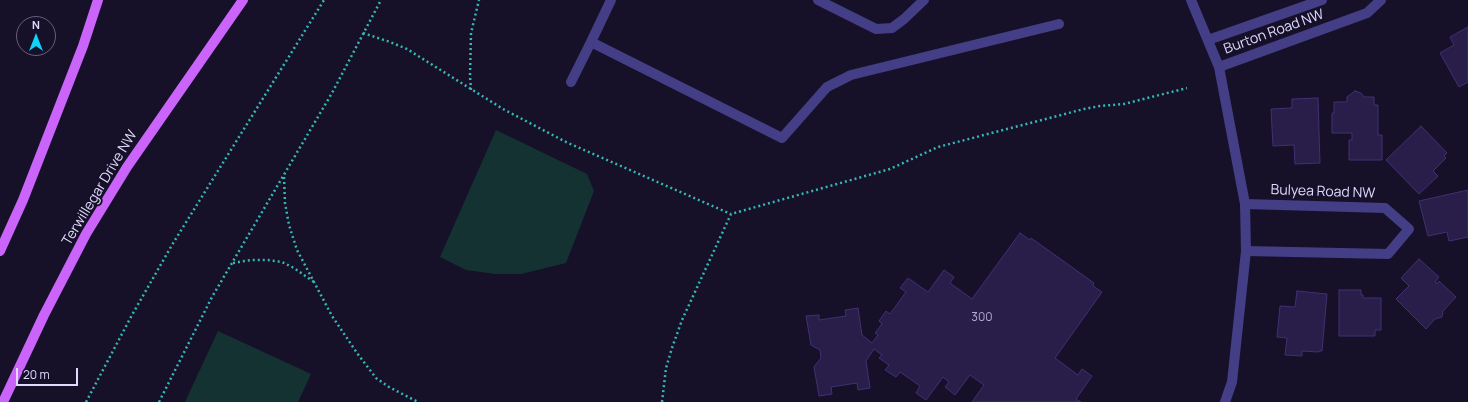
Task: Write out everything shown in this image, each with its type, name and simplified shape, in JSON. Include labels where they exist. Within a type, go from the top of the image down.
[{"type":"main road","points":[[0,251],[23,200],[83,46],[98,0]]},
{"type":"main road","name":"Terwillegar Drive NW","points":[[3,402],[44,315],[86,234],[123,173],[243,0]]},
{"type":"street","points":[[570,82],[611,0]]},
{"type":"street","points":[[818,0],[876,29],[892,28],[924,0]]},
{"type":"street","points":[[1191,0],[1219,67],[1245,204],[1246,251],[1232,382],[1225,402]]},
{"type":"street","name":"Burton Road NW","points":[[1208,40],[1322,0]]},
{"type":"street","name":"Burton Road NW","points":[[1219,67],[1368,13],[1381,0]]},
{"type":"street","points":[[591,42],[782,138],[827,87],[851,75],[1059,24]]},
{"type":"street","name":"Bulyea Road NW","points":[[1245,204],[1385,208],[1409,229],[1388,254],[1246,251]]},
{"type":"path","points":[[86,402],[132,315],[172,245],[324,0]]},
{"type":"path","points":[[159,402],[212,297],[332,93],[381,0]]},
{"type":"path","points":[[471,90],[471,33],[479,0]]},
{"type":"path","points":[[363,34],[390,42],[406,49],[471,90],[566,142],[731,214],[890,169],[938,147],[1084,109],[1130,103],[1187,88]]},
{"type":"path","points":[[284,176],[285,203],[289,225],[297,250],[332,316],[376,378],[389,387],[418,402]]},
{"type":"path","points":[[662,402],[666,368],[682,320],[731,214]]},
{"type":"path","points":[[233,263],[251,260],[282,262],[294,268],[314,282]]},
{"type":"green space","points":[[496,130],[587,174],[594,191],[566,263],[521,274],[496,274],[466,270],[440,257]]},
{"type":"green space","points":[[218,331],[311,374],[298,402],[185,402]]},
{"type":"building","points":[[1468,27],[1468,82],[1459,87],[1440,53],[1454,45],[1450,37]]},
{"type":"building","points":[[1355,91],[1361,93],[1364,97],[1374,97],[1374,105],[1378,105],[1378,135],[1382,135],[1382,160],[1349,160],[1349,140],[1352,140],[1352,133],[1332,133],[1332,113],[1334,113],[1334,102],[1347,102],[1347,97]]},
{"type":"building","points":[[1318,98],[1320,163],[1295,164],[1294,145],[1273,146],[1271,109],[1292,108],[1292,99]]},
{"type":"building","points":[[1421,126],[1447,153],[1444,156],[1446,158],[1433,171],[1438,176],[1419,194],[1386,160]]},
{"type":"building","points":[[1468,190],[1468,237],[1449,241],[1447,232],[1428,236],[1419,201]]},
{"type":"building","points":[[1020,233],[1030,240],[1031,238],[1094,283],[1093,286],[1102,292],[1055,358],[1078,375],[1082,369],[1092,376],[1076,399],[1081,402],[972,402],[984,385],[970,375],[955,395],[945,387],[949,382],[943,377],[926,400],[916,393],[920,386],[900,372],[896,377],[885,370],[889,365],[879,358],[882,355],[874,349],[866,361],[870,388],[858,390],[857,383],[831,387],[832,394],[819,396],[814,367],[821,358],[820,350],[811,345],[806,316],[819,315],[819,320],[846,316],[845,310],[858,308],[862,335],[872,343],[878,335],[875,333],[882,324],[879,321],[886,311],[890,314],[906,292],[900,288],[908,278],[928,292],[944,270],[954,277],[950,283],[972,299]]},
{"type":"building","points":[[1419,259],[1439,277],[1435,282],[1437,284],[1439,281],[1456,297],[1443,311],[1442,317],[1435,319],[1426,329],[1396,299],[1409,286],[1401,278]]},
{"type":"building","points":[[1339,290],[1361,290],[1361,295],[1363,295],[1363,298],[1381,298],[1381,330],[1375,330],[1375,336],[1339,336]]},
{"type":"building","points":[[1297,291],[1327,294],[1322,351],[1302,351],[1302,356],[1285,355],[1287,338],[1277,337],[1280,306],[1295,307]]}]
